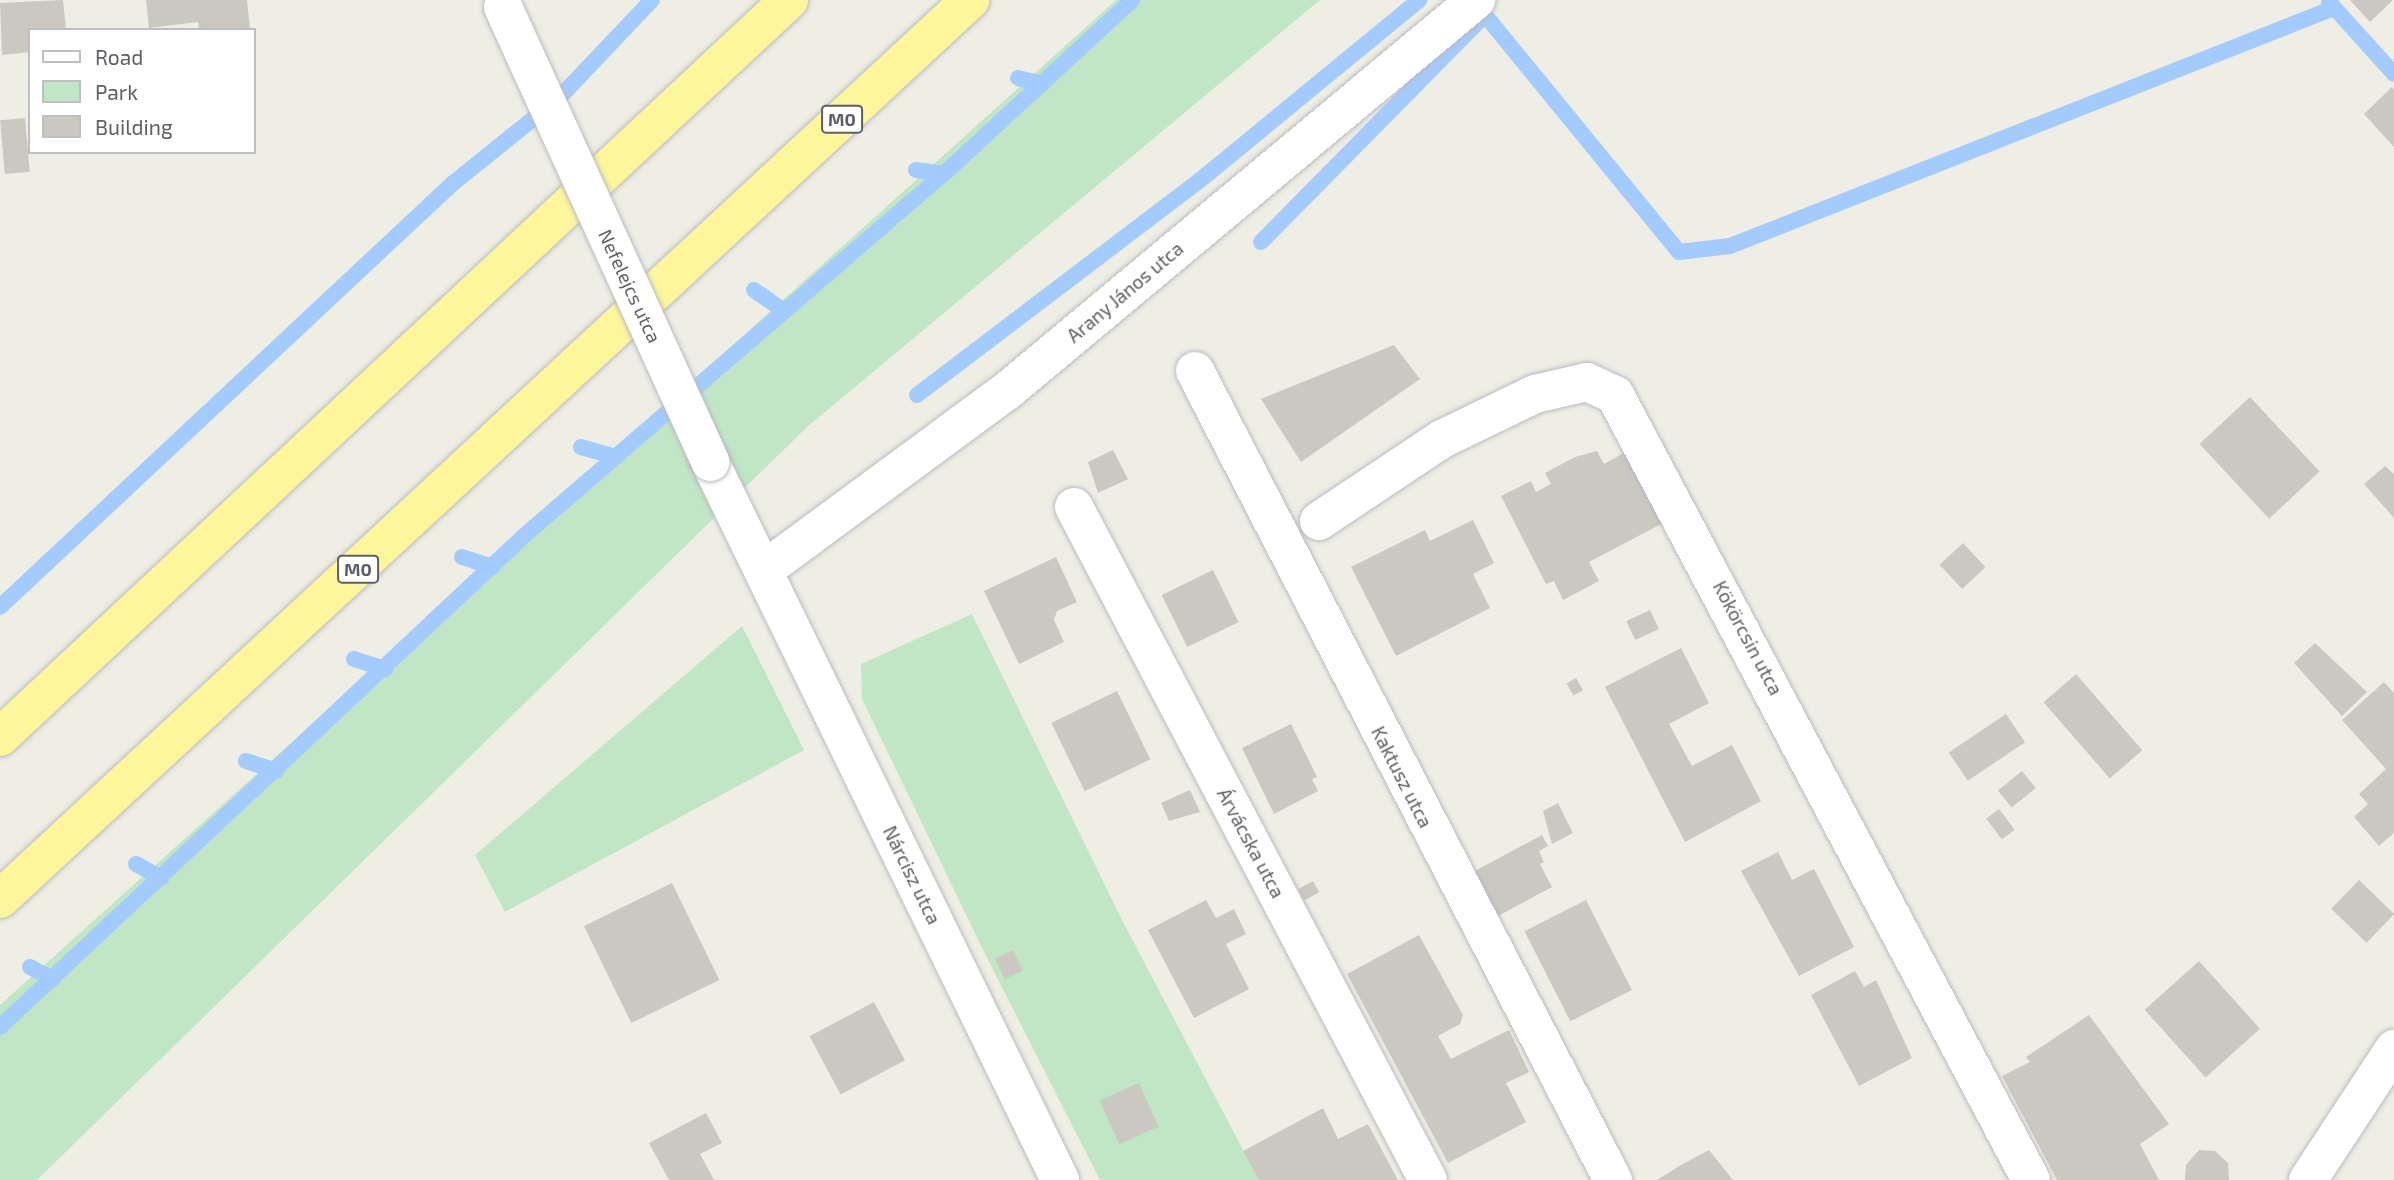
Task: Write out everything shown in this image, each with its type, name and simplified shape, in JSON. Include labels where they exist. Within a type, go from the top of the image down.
[{"type":"highway","points":[[0,737],[789,0]]},
{"type":"highway","name":"M0","points":[[0,899],[970,0]]},
{"type":"street","name":"Arany János utca","points":[[764,570],[1007,391],[1476,0]]},
{"type":"street","name":"Nefelejcs utca","points":[[501,4],[710,461],[764,570]]},
{"type":"street","name":"Kaktusz utca","points":[[1195,371],[1613,1180]]},
{"type":"street","name":"Kökörcsin utca","points":[[1319,522],[1443,439],[1535,394],[1587,383],[1615,395],[2031,1180]]},
{"type":"street","name":"Árvácska utca","points":[[1074,507],[1428,1180]]},
{"type":"street","name":"Nárcisz utca","points":[[764,570],[1046,1175]]},
{"type":"street","points":[[2308,1180],[2394,1049]]},
{"type":"green space","points":[[1116,0],[1320,0],[807,427],[37,1180],[0,1180],[0,1005]]},
{"type":"green space","points":[[972,614],[1124,924],[1259,1180],[1100,1180],[986,956],[862,699],[861,664]]},
{"type":"green space","points":[[742,626],[804,750],[505,912],[475,855]]},
{"type":"building","points":[[63,0],[66,28],[28,28],[28,52],[2,55],[0,3]]},
{"type":"building","points":[[146,0],[247,0],[250,28],[199,28],[198,22],[149,28]]},
{"type":"building","points":[[2350,0],[2393,0],[2370,22]]},
{"type":"building","points":[[2392,87],[2394,89],[2394,147],[2364,114]]},
{"type":"building","points":[[25,118],[30,172],[5,174],[0,120]]},
{"type":"building","points":[[1394,345],[1420,379],[1301,462],[1261,399]]},
{"type":"building","points":[[2250,397],[2320,472],[2269,519],[2200,444]]},
{"type":"building","points":[[1113,450],[1128,479],[1098,493],[1088,462]]},
{"type":"building","points":[[1629,450],[1665,522],[1589,562],[1599,581],[1563,600],[1554,581],[1546,584],[1501,496],[1531,481],[1536,492],[1551,484],[1545,473],[1575,457],[1597,451],[1604,464]]},
{"type":"building","points":[[2385,466],[2394,474],[2394,518],[2364,484]]},
{"type":"building","points":[[1473,520],[1494,563],[1473,574],[1490,608],[1396,656],[1351,567],[1425,530],[1430,541]]},
{"type":"building","points":[[1963,543],[1986,567],[1962,589],[1940,565]]},
{"type":"building","points":[[1056,557],[1077,602],[1057,611],[1054,620],[1064,642],[1019,664],[984,591]]},
{"type":"building","points":[[1213,570],[1238,622],[1187,647],[1162,595]]},
{"type":"building","points":[[1650,610],[1659,629],[1635,640],[1626,621]]},
{"type":"building","points":[[2315,643],[2367,692],[2342,716],[2294,663]]},
{"type":"building","points":[[1681,648],[1709,703],[1669,724],[1692,766],[1732,745],[1761,801],[1685,842],[1605,687]]},
{"type":"building","points":[[2076,674],[2142,750],[2110,778],[2044,702]]},
{"type":"building","points":[[1576,678],[1583,690],[1573,696],[1566,684]]},
{"type":"building","points":[[2384,682],[2394,693],[2394,833],[2379,846],[2354,817],[2368,804],[2359,794],[2386,769],[2342,720]]},
{"type":"building","points":[[1117,691],[1150,759],[1085,791],[1051,723]]},
{"type":"building","points":[[2006,714],[2025,742],[1968,781],[1949,753]]},
{"type":"building","points":[[1291,724],[1317,777],[1312,779],[1318,791],[1274,814],[1242,748]]},
{"type":"building","points":[[2022,771],[2036,788],[2012,808],[1998,791]]},
{"type":"building","points":[[1190,790],[1200,812],[1169,821],[1161,803]]},
{"type":"building","points":[[1558,803],[1573,833],[1552,844],[1543,811]]},
{"type":"building","points":[[1999,809],[2015,830],[2002,839],[1986,819]]},
{"type":"building","points":[[1542,835],[1548,846],[1539,851],[1544,862],[1540,864],[1552,887],[1498,916],[1473,872]]},
{"type":"building","points":[[1778,852],[1792,880],[1814,869],[1854,947],[1799,976],[1741,871]]},
{"type":"building","points":[[2359,880],[2394,914],[2366,943],[2331,909]]},
{"type":"building","points":[[1313,881],[1319,892],[1304,901],[1298,889]]},
{"type":"building","points":[[672,883],[719,980],[631,1023],[584,926]]},
{"type":"building","points":[[1206,900],[1216,918],[1234,909],[1246,934],[1226,944],[1249,989],[1194,1018],[1148,930]]},
{"type":"building","points":[[1586,900],[1632,990],[1570,1021],[1525,931]]},
{"type":"building","points":[[1419,935],[1463,1015],[1460,1024],[1438,1036],[1451,1059],[1509,1030],[1529,1072],[1506,1083],[1526,1122],[1448,1163],[1347,974]]},
{"type":"building","points":[[1013,950],[1023,971],[1005,979],[995,958]]},
{"type":"building","points":[[2199,961],[2260,1029],[2206,1077],[2145,1010]]},
{"type":"building","points":[[1855,971],[1864,987],[1876,980],[1912,1058],[1859,1086],[1811,995]]},
{"type":"building","points":[[874,1002],[905,1060],[841,1095],[810,1036]]},
{"type":"building","points":[[2089,1015],[2169,1124],[2140,1144],[2159,1180],[2057,1180],[2002,1076],[2030,1062],[2026,1057]]},
{"type":"building","points":[[1139,1083],[1159,1127],[1119,1144],[1100,1100]]},
{"type":"building","points":[[1323,1108],[1338,1139],[1368,1124],[1398,1180],[1259,1180],[1243,1151]]},
{"type":"building","points":[[706,1113],[722,1143],[700,1154],[714,1180],[669,1180],[649,1143]]},
{"type":"building","points":[[1709,1150],[1733,1180],[1657,1180],[1681,1165]]},
{"type":"building","points":[[2199,1150],[2215,1151],[2228,1163],[2229,1180],[2185,1180],[2186,1165]]},
{"type":"waterway","points":[[0,607],[452,184],[559,98],[652,0]]},
{"type":"waterway","points":[[0,1027],[525,535],[948,170],[1132,0]]},
{"type":"waterway","points":[[917,395],[1199,181],[1419,0]]},
{"type":"waterway","points":[[2329,2],[2394,74]]},
{"type":"waterway","points":[[1261,242],[1485,15],[1679,252],[1730,246],[2334,8]]},
{"type":"waterway","points":[[1018,78],[1042,84]]},
{"type":"waterway","points":[[916,170],[943,174]]},
{"type":"waterway","points":[[754,290],[784,311]]},
{"type":"waterway","points":[[581,447],[615,457]]},
{"type":"waterway","points":[[462,557],[492,567]]},
{"type":"waterway","points":[[354,659],[385,669]]},
{"type":"waterway","points":[[246,761],[276,771]]},
{"type":"waterway","points":[[136,864],[161,878]]},
{"type":"waterway","points":[[30,967],[53,979]]}]
